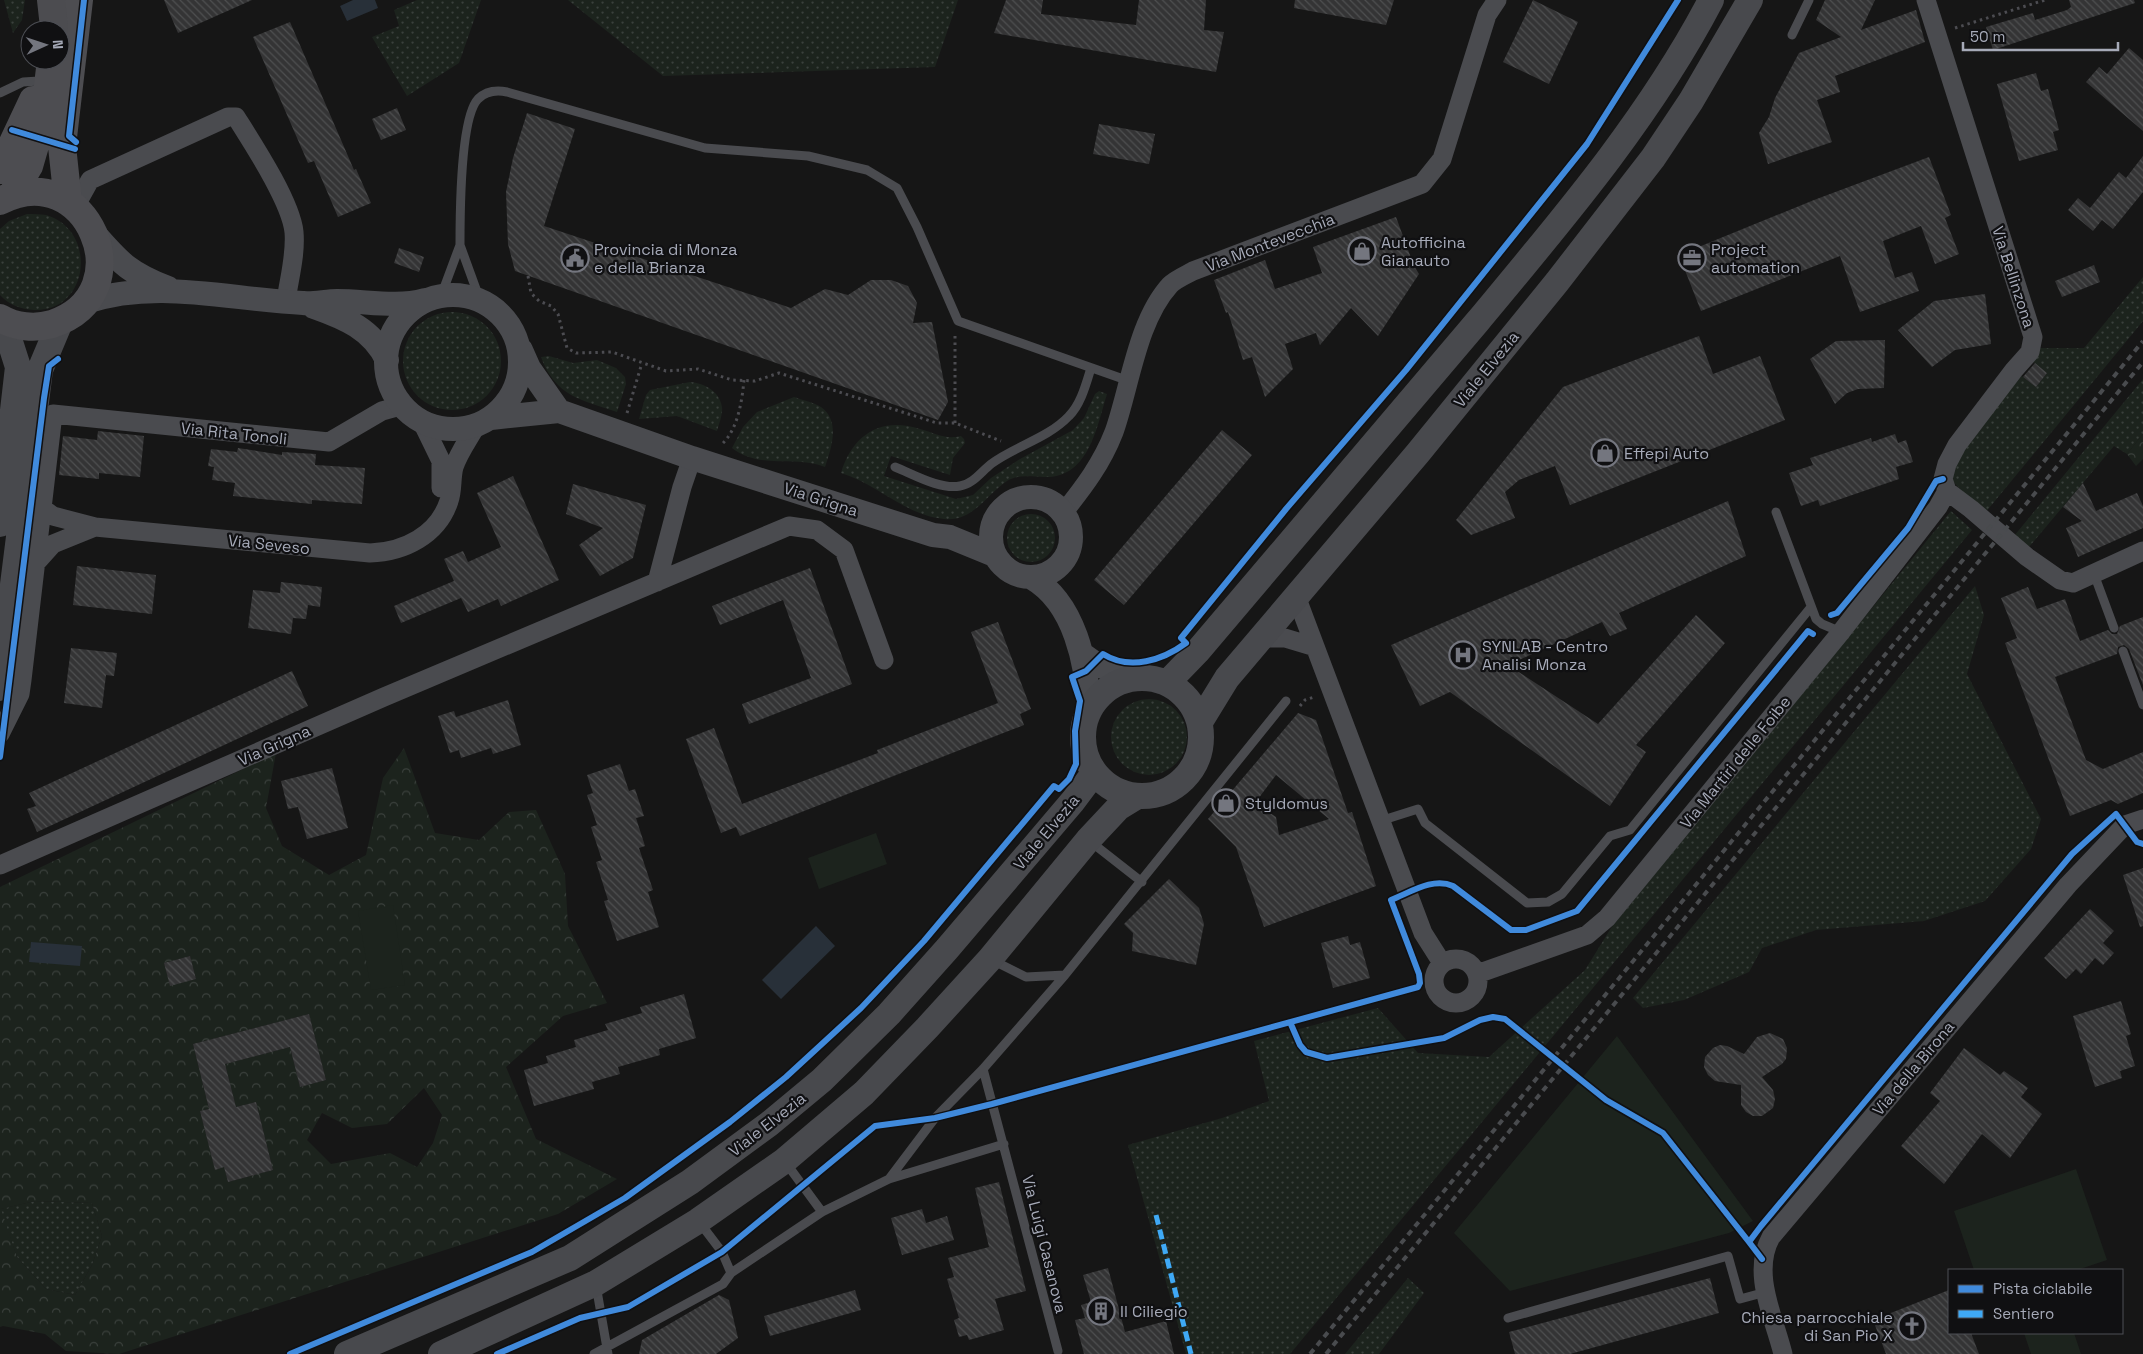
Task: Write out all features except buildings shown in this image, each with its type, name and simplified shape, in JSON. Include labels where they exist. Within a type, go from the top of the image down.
[{"type":"highway","points":[[51,0],[53,20]]},
{"type":"main road","points":[[55,20],[57,0]]},
{"type":"main road","points":[[71,204],[62,146],[79,0]]},
{"type":"main road","points":[[1167,683],[1204,645],[1553,231],[1632,126],[1698,24],[1710,0]]},
{"type":"main road","name":"Viale Elvezia","points":[[1200,722],[1227,678],[1418,453],[1515,334],[1653,158],[1691,101],[1750,0]]},
{"type":"main road","points":[[0,170],[28,113],[44,70]]},
{"type":"main road","points":[[6,198],[29,166],[44,110],[45,70]]},
{"type":"main road","points":[[2,319],[32,327],[61,320],[86,302],[94,291],[100,254],[95,234],[87,219],[71,204],[50,194],[31,192],[6,198]]},
{"type":"main road","points":[[0,524],[5,460],[18,367],[2,319]]},
{"type":"main road","points":[[0,688],[40,370],[61,320]]},
{"type":"main road","points":[[1131,678],[1149,678],[1167,683],[1182,692],[1193,706],[1200,722],[1202,742],[1197,760],[1188,776],[1173,789],[1155,796],[1136,797],[1120,793],[1106,785],[1094,773],[1086,758],[1083,742],[1084,726],[1089,710],[1100,695],[1114,684],[1131,678]]},
{"type":"main road","name":"Viale Elvezia","points":[[347,1354],[570,1258],[690,1182],[769,1124],[822,1080],[889,1014],[960,935],[1073,801],[1094,773]]},
{"type":"main road","points":[[441,1354],[596,1283],[698,1221],[784,1161],[864,1093],[927,1028],[990,959],[1088,840],[1118,808],[1136,797]]},
{"type":"street","name":"Via Montevecchia","points":[[1063,513],[1099,465],[1114,431],[1144,332],[1156,306],[1171,284],[1193,271],[1422,184],[1442,159],[1487,14],[1497,0]]},
{"type":"street","name":"Via Bellinzona","points":[[1926,0],[2033,337],[2030,352],[1957,445],[1947,464],[1943,479],[1947,491]]},
{"type":"street","points":[[71,204],[90,180],[228,117],[236,118],[264,161],[288,211],[294,230],[295,302]]},
{"type":"street","points":[[95,234],[129,270],[140,278],[174,290]]},
{"type":"street","points":[[86,302],[108,296],[174,290],[295,302],[337,301],[403,304],[461,295],[480,300],[501,314],[510,326],[529,368],[559,411]]},
{"type":"street","points":[[435,524],[442,470],[438,453],[414,415],[390,384],[387,360],[391,338],[398,324],[414,308],[436,298]]},
{"type":"street","points":[[295,302],[354,323],[372,339],[387,360]]},
{"type":"street","points":[[414,415],[447,429],[483,422],[505,405],[515,388],[520,366],[518,342]]},
{"type":"street","name":"Via Rita Tonoli","points":[[41,507],[53,414],[329,442],[382,410],[400,406],[414,415]]},
{"type":"street","name":"Via Grigna","points":[[483,422],[559,411],[692,458],[933,535],[950,537],[994,554]]},
{"type":"street","name":"Via Seveso","points":[[41,507],[53,516],[95,527],[370,554],[405,546],[421,538],[435,524],[449,502],[456,460],[483,422]]},
{"type":"street","points":[[657,582],[682,487],[692,458]]},
{"type":"street","points":[[1947,491],[2027,557],[2060,580],[2073,584],[2143,551]]},
{"type":"street","name":"Via Martiri delle Foibe","points":[[1477,974],[1587,935],[1607,918],[1841,632],[1938,506],[1947,491]]},
{"type":"street","points":[[1032,578],[1044,576],[1062,563],[1069,551],[1071,538],[1069,525],[1063,513],[1054,504],[1042,498],[1029,497],[1017,499],[997,515],[990,536],[994,554],[1010,572],[1032,578],[1047,588],[1060,602],[1082,654],[1086,671],[1089,710]]},
{"type":"street","points":[[0,734],[20,694],[41,507]]},
{"type":"street","name":"Via Grigna","points":[[0,865],[548,627],[789,526],[817,530],[844,550],[884,660]]},
{"type":"street","name":"Via Seveso","points":[[35,564],[53,544],[95,527]]},
{"type":"street","name":"Via Grigna","points":[[950,537],[992,527]]},
{"type":"street","points":[[1060,602],[1062,563]]},
{"type":"street","points":[[1296,596],[1423,933],[1442,963]]},
{"type":"street","points":[[1260,638],[1285,638],[1315,647]]},
{"type":"street","points":[[1082,654],[1096,664],[1131,678]]},
{"type":"street","name":"Via della Birona","points":[[1783,1354],[1766,1292],[1762,1259],[1771,1237],[2068,885],[2125,825],[2143,818]]},
{"type":"street","points":[[1452,958],[1466,960],[1477,974],[1478,984],[1472,997],[1459,1003],[1451,1003],[1438,995],[1435,988],[1435,973],[1442,963],[1452,958]]},
{"type":"lane","points":[[1792,35],[1809,0]]},
{"type":"lane","points":[[0,92],[23,82],[41,70]]},
{"type":"lane","points":[[436,298],[460,245],[464,156],[470,117],[479,98],[497,90],[705,148],[808,156],[867,170],[897,188],[917,226],[958,321],[1129,381]]},
{"type":"lane","points":[[460,245],[480,300]]},
{"type":"lane","points":[[894,467],[947,486],[960,486],[969,483],[991,464],[1018,447],[1046,434],[1070,416],[1081,398],[1091,368]]},
{"type":"lane","points":[[1776,512],[1816,619],[1822,624],[1841,632]]},
{"type":"lane","points":[[2094,574],[2114,628]]},
{"type":"lane","points":[[1380,821],[1418,809],[1425,823],[1527,902],[1548,902],[1562,894],[1610,836],[1630,830],[1811,607]]},
{"type":"lane","points":[[2123,651],[2143,705]]},
{"type":"lane","points":[[889,1179],[935,1118],[983,1068],[1065,975],[1142,882],[1286,700]]},
{"type":"lane","points":[[1088,840],[1142,882]]},
{"type":"lane","points":[[990,959],[1026,977],[1065,975]]},
{"type":"lane","name":"Via Luigi Casanova","points":[[983,1068],[1058,1351]]},
{"type":"lane","points":[[594,1354],[608,1351],[723,1284],[731,1273],[822,1212],[889,1179],[1004,1144]]},
{"type":"lane","points":[[784,1161],[822,1212]]},
{"type":"lane","points":[[698,1221],[722,1252],[731,1273]]},
{"type":"lane","points":[[1508,1318],[1728,1256],[1740,1299],[1766,1292]]},
{"type":"lane","points":[[596,1283],[608,1351]]},
{"type":"path","points":[[1937,34],[2045,0]]},
{"type":"path","points":[[528,276],[531,293],[538,301],[551,306],[558,314],[567,348],[576,354],[612,352],[666,371],[698,369],[732,380],[755,381],[779,373],[937,423],[955,423],[1018,447]]},
{"type":"path","points":[[955,423],[953,341],[958,321]]},
{"type":"path","points":[[626,418],[642,363]]},
{"type":"path","points":[[723,443],[728,438],[742,403],[744,380]]},
{"type":"green space","points":[[4,0],[25,0],[22,20],[20,20],[13,33]]},
{"type":"green space","points":[[417,0],[481,0],[459,63],[407,96],[372,37],[399,26],[394,10]]},
{"type":"green space","points":[[568,0],[958,0],[935,67],[663,76]]},
{"type":"green space","points":[[27,214],[46,215],[63,223],[74,236],[80,252],[80,269],[76,285],[67,298],[53,307],[34,310],[24,309],[11,304],[0,295],[0,229],[9,221]]},
{"type":"green space","points":[[2143,277],[2143,321],[1985,513],[1952,481],[1957,459],[2019,374],[2036,387],[2047,373],[2030,359],[2040,348],[2084,348]]},
{"type":"green space","points":[[452,312],[471,316],[487,326],[497,342],[501,361],[497,380],[487,396],[471,406],[452,410],[433,406],[417,396],[407,380],[403,361],[407,342],[417,326],[433,316]]},
{"type":"green space","points":[[549,356],[573,363],[597,360],[616,368],[625,377],[626,384],[617,412],[581,400],[562,388],[547,370],[541,357]]},
{"type":"green space","points":[[2143,379],[2143,434],[2127,454],[2114,446],[2029,547],[2014,536]]},
{"type":"green space","points":[[690,382],[701,384],[711,389],[721,402],[721,419],[717,431],[677,416],[639,419],[646,395],[650,390]]},
{"type":"green space","points":[[1099,391],[1107,394],[1095,435],[1081,460],[1071,469],[1059,475],[1011,479],[971,512],[954,519],[944,519],[916,512],[867,484],[841,473],[852,448],[870,432],[881,427],[893,425],[906,426],[945,437],[961,436],[965,443],[953,458],[950,475],[891,456],[884,476],[956,499],[973,495],[991,478],[1020,459],[1073,430],[1084,418],[1095,394]]},
{"type":"green space","points":[[794,397],[821,407],[831,420],[833,427],[832,444],[825,467],[802,462],[754,459],[732,448],[743,427],[757,412]]},
{"type":"green space","points":[[2143,434],[2143,459],[2136,466],[2127,454]]},
{"type":"green space","points":[[1951,511],[1972,530],[1290,1354],[1186,1354],[1128,1145],[1222,1118],[1269,1101],[1254,1041],[1378,1008],[1418,1053],[1489,1057],[1585,970],[1611,928]]},
{"type":"green space","points":[[1026,514],[1036,514],[1045,518],[1051,524],[1054,529],[1054,547],[1045,558],[1036,562],[1026,562],[1017,558],[1011,552],[1007,543],[1007,533],[1011,524],[1017,518]]},
{"type":"green space","points":[[1975,586],[1984,615],[1967,674],[2041,819],[2031,849],[1985,901],[1924,921],[1816,930],[1762,948],[1749,972],[1684,1000],[1643,1008],[1633,998]]},
{"type":"green space","points":[[1149,699],[1163,702],[1176,710],[1184,723],[1187,737],[1184,751],[1176,764],[1163,772],[1149,775],[1135,772],[1122,764],[1114,751],[1111,737],[1114,723],[1122,710],[1135,702]]},
{"type":"green space","points":[[404,748],[435,833],[479,840],[509,812],[536,810],[565,874],[568,926],[607,1003],[563,1016],[506,1067],[536,1139],[617,1179],[558,1214],[119,1354],[66,1351],[45,1334],[0,1327],[0,887],[276,753],[266,808],[282,846],[329,875],[366,855],[383,778]],"holes":[[[190,956],[196,979],[170,985],[164,963]],[[309,1014],[326,1080],[300,1087],[290,1047],[225,1064],[236,1107],[256,1102],[273,1170],[228,1182],[224,1167],[215,1169],[200,1111],[209,1109],[193,1044]],[[424,1088],[442,1115],[433,1143],[417,1167],[390,1153],[331,1164],[307,1140],[322,1113],[352,1128],[387,1124]],[[35,1201],[92,1203],[102,1236],[92,1265],[75,1295],[46,1289],[17,1257],[1,1209]]]},
{"type":"green space","points":[[876,833],[887,864],[819,889],[808,858]]},
{"type":"green space","points":[[393,905],[405,985],[371,990],[358,911]]},
{"type":"green space","points":[[1617,1036],[1753,1221],[1729,1233],[1510,1291],[1454,1233]]},
{"type":"green space","points":[[2076,1169],[2107,1260],[2080,1269],[1974,1269],[1954,1211]]},
{"type":"green space","points":[[35,1201],[92,1203],[102,1236],[92,1265],[75,1295],[46,1289],[17,1257],[0,1209]]},
{"type":"green space","points":[[1408,1278],[1424,1293],[1379,1354],[1345,1354]]},
{"type":"green space","points":[[2024,1334],[2074,1334],[2081,1354],[2031,1354]]},
{"type":"shaded area","points":[[353,0],[375,0],[378,8],[347,21],[340,6]]},
{"type":"shaded area","points":[[816,926],[835,946],[781,999],[762,980]]},
{"type":"shaded area","points":[[31,942],[82,946],[80,966],[29,962]]},
{"type":"railway","points":[[1310,1354],[2143,341]]},
{"type":"railway","points":[[1326,1354],[2143,362]]},
{"type":"marked path","points":[[1156,1215],[1191,1354]]},
{"type":"cycle path","points":[[76,142],[69,136],[84,0]]},
{"type":"cycle path","points":[[290,1354],[532,1252],[625,1198],[730,1122],[786,1077],[861,1008],[924,941],[1054,786],[1059,789],[1069,779],[1076,764],[1075,731],[1080,701],[1072,677],[1086,671],[1103,654],[1124,662],[1146,661],[1167,654],[1186,643],[1181,638],[1286,509],[1406,370],[1587,144],[1678,0]]},
{"type":"cycle path","points":[[12,130],[75,149]]},
{"type":"cycle path","points":[[0,757],[44,398],[49,366],[58,359]]},
{"type":"cycle path","points":[[1831,615],[1837,613],[1908,528],[1936,481],[1943,479]]},
{"type":"cycle path","points":[[497,1354],[580,1318],[628,1307],[722,1252],[875,1126],[935,1118],[992,1104],[1418,987],[1420,983],[1419,974],[1391,900],[1414,890],[1438,883],[1453,886],[1511,930],[1526,930],[1577,911],[1808,631],[1813,634]]},
{"type":"cycle path","points":[[1762,1259],[1749,1242],[1761,1226],[2072,854],[2116,814],[2137,842],[2143,844]]},
{"type":"cycle path","points":[[1290,1022],[1300,1045],[1306,1052],[1327,1058],[1444,1038],[1480,1020],[1493,1017],[1505,1019],[1606,1100],[1663,1133],[1749,1242]]},
{"type":"place","name":"Autofficina Gianauto","points":[[1362,251]]},
{"type":"place","name":"Provincia di Monza e della Brianza","points":[[575,258]]},
{"type":"place","name":"Project automation","points":[[1692,258]]},
{"type":"place","name":"Effepi Auto","points":[[1605,453]]},
{"type":"place","name":"SYNLAB - Centro Analisi Monza","points":[[1463,655]]},
{"type":"place","name":"Styldomus","points":[[1226,803]]},
{"type":"place","name":"Il Ciliegio","points":[[1101,1311]]},
{"type":"place","name":"Chiesa parrocchiale di San Pio X","points":[[1912,1326]]}]
